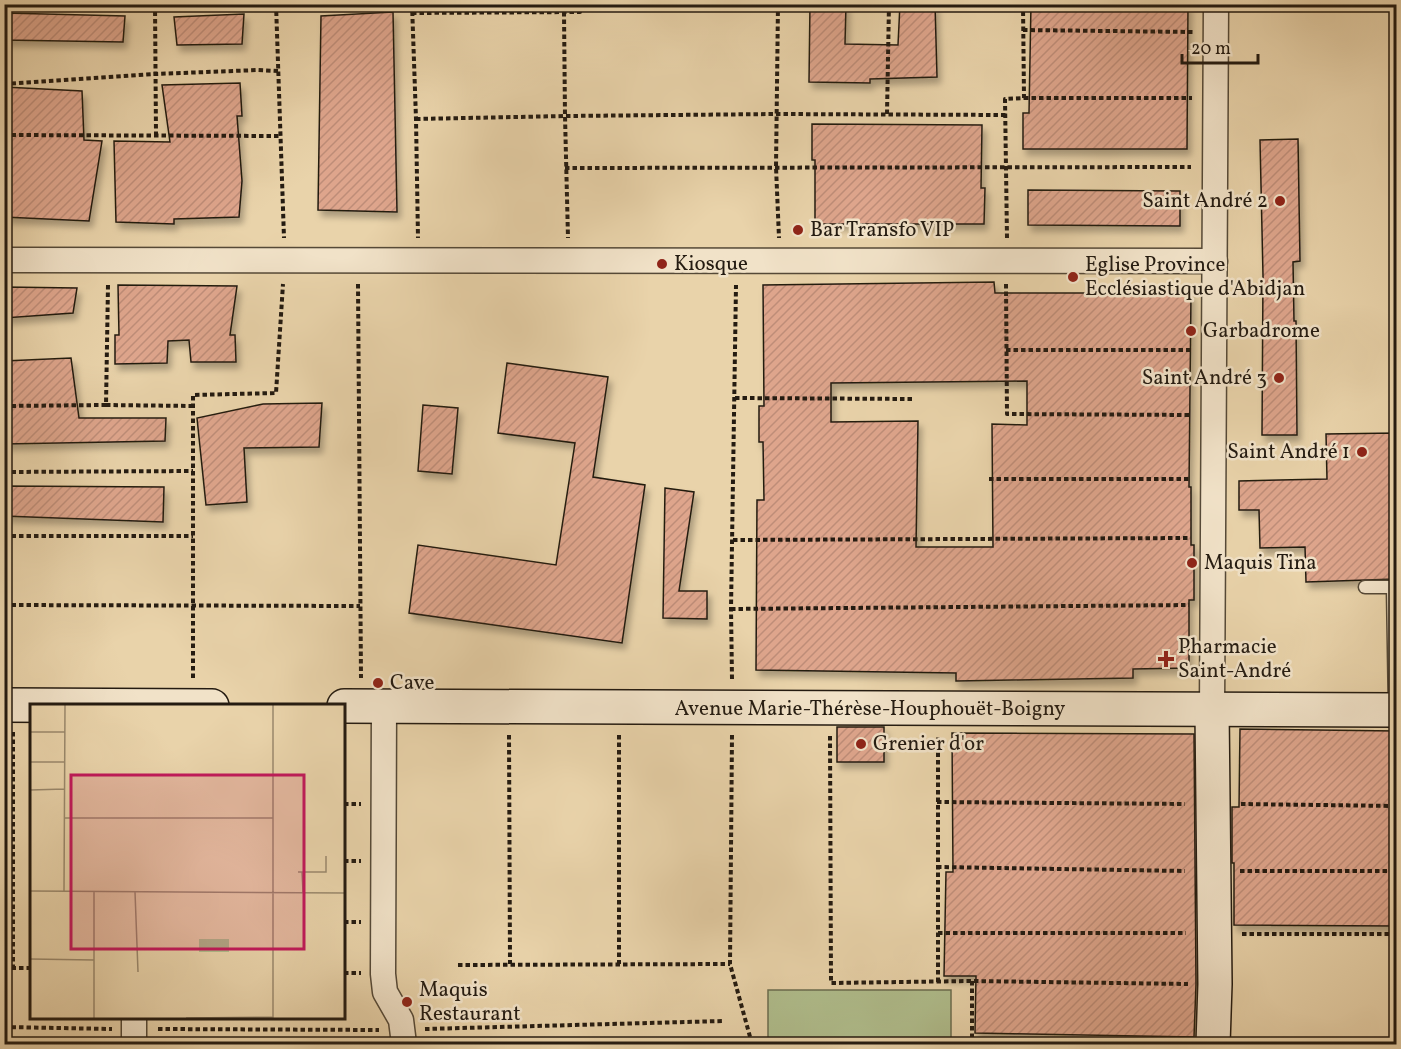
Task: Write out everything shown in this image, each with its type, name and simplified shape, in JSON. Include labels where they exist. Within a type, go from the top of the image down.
[{"type":"street","points":[[1213,1044],[1215,933],[1212,710],[1216,4]]},
{"type":"street","points":[[4,260],[1215,261]]},
{"type":"street","points":[[9,705],[30,705]]},
{"type":"street","points":[[363,706],[385,992],[399,1014],[403,1037]]},
{"type":"street","name":"Avenue Marie-Thérèse-Houphouët-Boigny","points":[[363,706],[1396,710]]},
{"type":"lane","points":[[1365,587],[1395,587],[1396,710]]},
{"type":"path","points":[[155,4],[156,135]]},
{"type":"path","points":[[194,704],[193,395],[276,393],[285,260],[276,4]]},
{"type":"path","points":[[412,4],[418,260]]},
{"type":"path","points":[[412,13],[580,12],[580,4]]},
{"type":"path","points":[[778,4],[776,167],[780,260]]},
{"type":"path","points":[[887,114],[890,4]]},
{"type":"path","points":[[1023,4],[1024,98]]},
{"type":"path","points":[[564,12],[568,260]]},
{"type":"path","points":[[1023,30],[1216,33]]},
{"type":"path","points":[[4,84],[155,74],[278,71]]},
{"type":"path","points":[[1214,415],[1007,414],[1005,99],[1216,98]]},
{"type":"path","points":[[416,119],[776,114],[1006,115]]},
{"type":"path","points":[[4,135],[281,136]]},
{"type":"path","points":[[565,168],[1215,167]]},
{"type":"path","points":[[106,405],[109,260]]},
{"type":"path","points":[[358,260],[360,606],[363,706]]},
{"type":"path","points":[[736,260],[731,609],[730,964],[752,1044]]},
{"type":"path","points":[[1006,350],[1215,351]]},
{"type":"path","points":[[735,398],[912,399]]},
{"type":"path","points":[[4,406],[193,405]]},
{"type":"path","points":[[4,472],[193,471]]},
{"type":"path","points":[[989,479],[1214,479]]},
{"type":"path","points":[[4,536],[193,536]]},
{"type":"path","points":[[732,540],[1213,538]]},
{"type":"path","points":[[4,605],[360,606]]},
{"type":"path","points":[[731,609],[1213,605]]},
{"type":"path","points":[[9,705],[13,968]]},
{"type":"path","points":[[508,707],[510,964]]},
{"type":"path","points":[[619,708],[619,964]]},
{"type":"path","points":[[830,708],[831,983],[972,981],[1215,984]]},
{"type":"path","points":[[938,709],[938,982]]},
{"type":"path","points":[[937,802],[1396,806]]},
{"type":"path","points":[[937,867],[1396,871]]},
{"type":"path","points":[[938,933],[1396,934]]},
{"type":"path","points":[[458,964],[730,964]]},
{"type":"path","points":[[4,968],[30,968]]},
{"type":"path","points":[[972,981],[972,1042],[1128,1044]]},
{"type":"path","points":[[4,1027],[403,1037],[723,1021]]},
{"type":"green space","points":[[768,990],[951,990],[951,1044],[768,1044]]},
{"type":"building","points":[[810,4],[846,4],[845,44],[898,45],[900,4],[935,4],[937,77],[870,79],[870,83],[809,82]]},
{"type":"building","points":[[1031,4],[1188,4],[1187,149],[1023,149],[1023,113],[1029,113]]},
{"type":"building","points":[[393,12],[397,212],[318,210],[321,16]]},
{"type":"building","points":[[4,13],[125,16],[123,42],[4,40]]},
{"type":"building","points":[[244,14],[242,44],[177,45],[174,17]]},
{"type":"building","points":[[240,83],[242,116],[237,116],[242,181],[239,217],[174,219],[174,224],[116,222],[114,141],[170,142],[162,85]]},
{"type":"building","points":[[4,87],[82,91],[84,140],[102,141],[89,221],[4,217]]},
{"type":"building","points":[[812,124],[982,125],[981,188],[985,188],[984,224],[815,224],[815,160],[812,160]]},
{"type":"building","points":[[1298,139],[1300,261],[1293,262],[1297,435],[1262,435],[1263,275],[1260,140]]},
{"type":"building","points":[[1028,190],[1180,191],[1180,226],[1028,225]]},
{"type":"building","points":[[994,282],[995,293],[1191,293],[1189,487],[1191,487],[1191,545],[1194,545],[1194,600],[1189,600],[1189,668],[1133,669],[1133,678],[956,681],[956,673],[756,670],[757,500],[764,500],[763,442],[759,442],[759,406],[764,406],[763,285]],"holes":[[[1027,381],[1027,425],[992,424],[993,547],[916,547],[918,421],[831,422],[831,383]]]},
{"type":"building","points":[[118,285],[237,286],[230,335],[235,335],[236,362],[191,362],[189,340],[168,341],[167,363],[115,364],[115,335],[119,335]]},
{"type":"building","points":[[4,287],[77,288],[73,313],[4,318]]},
{"type":"building","points":[[71,358],[79,418],[166,418],[165,441],[4,444],[4,361]]},
{"type":"building","points":[[507,363],[608,377],[593,477],[645,485],[622,643],[409,613],[418,545],[556,565],[575,443],[498,433]]},
{"type":"building","points":[[322,403],[319,447],[244,448],[247,502],[206,505],[197,418],[263,404]]},
{"type":"building","points":[[423,405],[458,408],[452,474],[418,471]]},
{"type":"building","points":[[1396,433],[1396,579],[1306,582],[1305,547],[1260,548],[1259,510],[1239,510],[1239,481],[1327,479],[1326,434]]},
{"type":"building","points":[[4,486],[164,487],[163,522],[4,516]]},
{"type":"building","points":[[665,488],[694,492],[679,591],[707,591],[707,619],[663,618]]},
{"type":"building","name":"Grenier d'or","points":[[837,727],[884,727],[884,762],[837,762]]},
{"type":"building","points":[[1240,729],[1396,731],[1396,926],[1234,925],[1232,807],[1239,807]]},
{"type":"building","points":[[952,733],[1194,734],[1196,984],[1194,1037],[975,1033],[976,976],[944,976],[946,872],[953,872]]},
{"type":"place","name":"Saint André 2","points":[[1280,201]]},
{"type":"place","name":"Bar Transfo VIP","points":[[798,230]]},
{"type":"place","name":"Kiosque","points":[[662,264]]},
{"type":"place","name":"Eglise Province Ecclésiastique d'Abidjan","points":[[1073,277]]},
{"type":"place","name":"Garbadrome","points":[[1191,331]]},
{"type":"place","name":"Saint André 3","points":[[1279,378]]},
{"type":"place","name":"Saint André 1","points":[[1362,452]]},
{"type":"place","name":"Maquis Tina","points":[[1192,563]]},
{"type":"place","name":"Pharmacie Saint-André","points":[[1166,659]]},
{"type":"place","name":"Cave","points":[[378,683]]},
{"type":"place","name":"Grenier d'or","points":[[861,744]]},
{"type":"place","name":"Maquis Restaurant","points":[[407,1002]]}]
